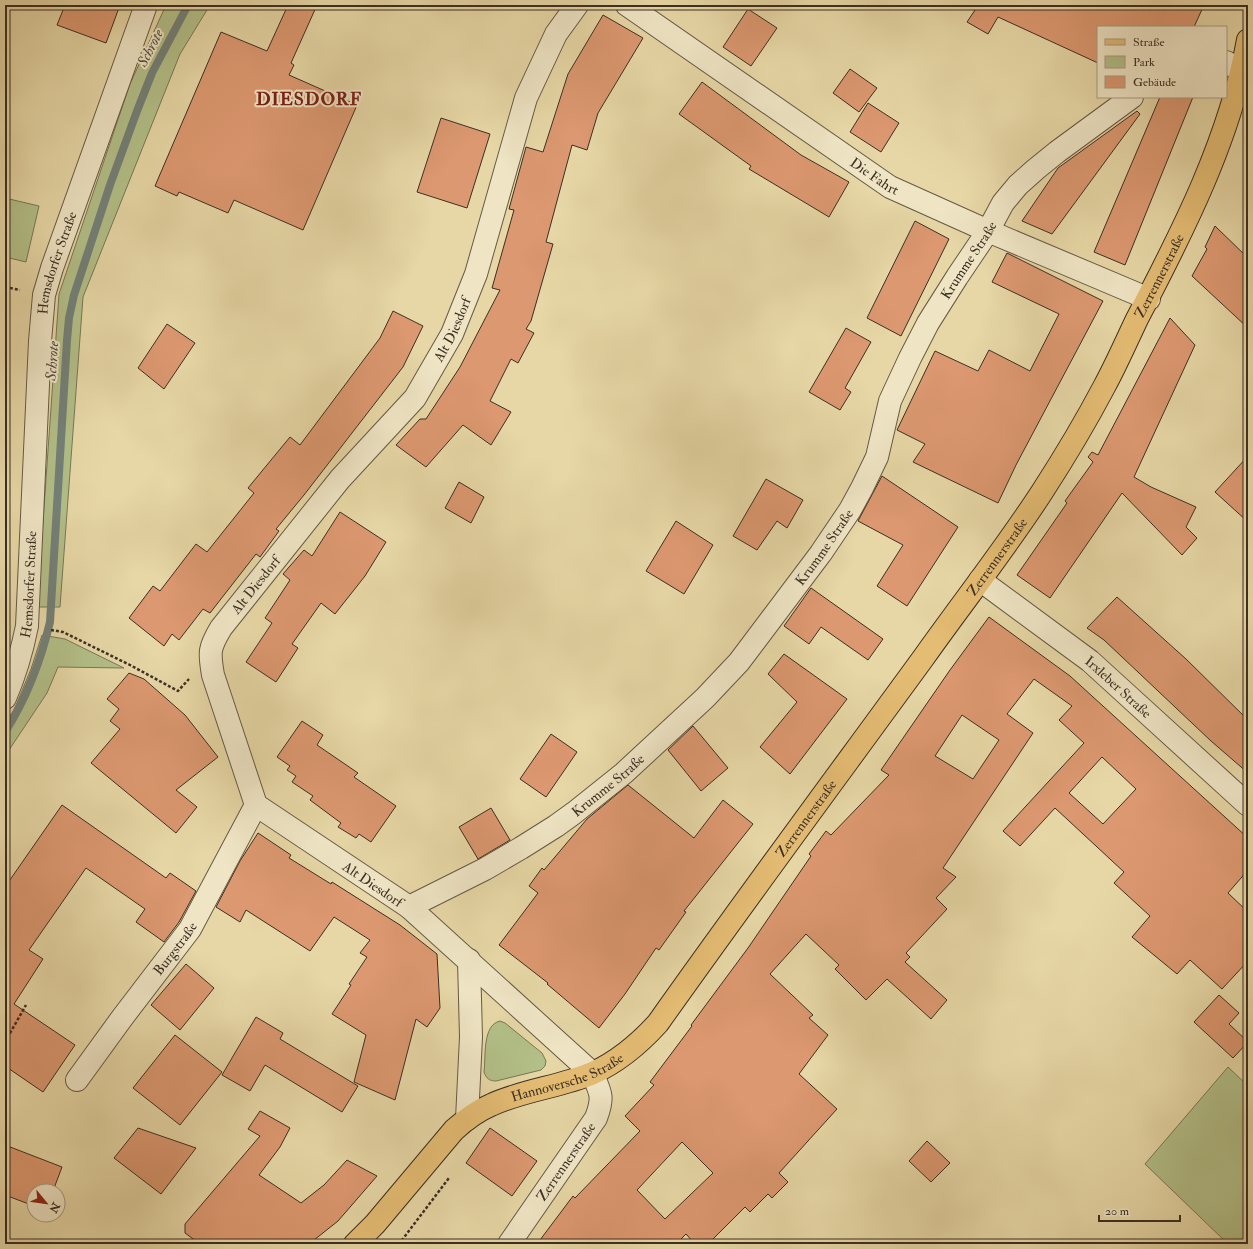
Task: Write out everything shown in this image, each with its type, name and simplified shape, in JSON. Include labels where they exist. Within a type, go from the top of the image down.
[{"type":"main road","name":"Zerrennerstraße","points":[[658,1023],[980,580],[1040,494],[1065,454],[1104,387],[1170,255],[1214,157],[1235,99],[1239,69],[1248,40]]},
{"type":"main road","name":"Hannoversche Straße","points":[[355,1244],[380,1218],[454,1130],[467,1119],[483,1108],[502,1100],[592,1073],[624,1055],[637,1045],[658,1023]]},
{"type":"street","name":"Hemsdorfer Straße","points":[[5,698],[14,678],[20,659],[27,626],[40,341],[44,295],[52,268],[146,5]]},
{"type":"street","name":"Alt Diesdorf","points":[[577,5],[556,34],[526,98],[476,274],[452,334],[415,398],[340,479],[220,628],[212,643],[210,658],[213,675],[256,805],[409,907],[592,1073]]},
{"type":"street","name":"Die Fahrt","points":[[627,5],[890,187],[988,231],[1148,299]]},
{"type":"street","name":"Krumme Straße","points":[[409,907],[485,869],[556,826],[574,813],[624,773],[705,698],[739,662],[821,553],[850,510],[877,458],[890,401],[910,358],[928,323],[988,231],[1003,203],[1026,178],[1057,152],[1131,98]]},
{"type":"street","name":"Irxleber Straße","points":[[980,580],[1090,661],[1248,805]]},
{"type":"street","name":"Burgstraße","points":[[77,1080],[190,929],[256,805]]},
{"type":"street","points":[[467,1119],[471,1037],[469,960]]},
{"type":"street","name":"Zerrennerstraße","points":[[509,1244],[596,1118],[600,1107],[601,1096],[592,1073]]},
{"type":"path","points":[[63,632],[178,691],[210,658]]},
{"type":"path","points":[[5,1042],[26,1006]]},
{"type":"path","points":[[398,1244],[450,1176]]},
{"type":"green space","points":[[166,5],[210,5],[180,54],[83,297],[60,607],[37,607],[59,294],[130,84]]},
{"type":"green space","points":[[5,198],[39,206],[26,262],[5,257]]},
{"type":"green space","points":[[42,635],[65,639],[124,668],[58,667],[47,693],[5,756],[5,724],[14,710],[31,669]]},
{"type":"green space","points":[[500,1021],[505,1023],[542,1053],[546,1061],[545,1066],[541,1070],[496,1081],[490,1080],[487,1077],[484,1072],[486,1042],[490,1029],[494,1024]]},
{"type":"green space","points":[[1228,1067],[1248,1086],[1248,1244],[1228,1244],[1145,1164]]},
{"type":"building","points":[[65,5],[120,5],[106,43],[57,25]]},
{"type":"building","points":[[288,5],[317,5],[291,63],[294,65],[289,75],[357,105],[303,230],[234,200],[228,213],[179,192],[177,196],[155,186],[221,32],[267,51]]},
{"type":"building","points":[[973,5],[1204,5],[1194,26],[1097,26],[1097,63],[998,17],[988,34],[967,22],[977,7]]},
{"type":"building","points":[[748,9],[777,28],[751,66],[723,47]]},
{"type":"building","points":[[603,15],[643,38],[598,113],[587,150],[572,145],[546,242],[553,244],[531,321],[526,329],[534,333],[518,363],[511,359],[490,401],[511,412],[491,445],[463,425],[426,467],[396,445],[420,419],[426,419],[460,367],[500,290],[492,288],[514,210],[509,209],[526,147],[543,152],[568,74]]},
{"type":"building","points":[[850,69],[877,88],[859,112],[833,93]]},
{"type":"building","points":[[702,82],[801,155],[849,182],[829,217],[749,169],[751,166],[679,114]]},
{"type":"building","points":[[1160,98],[1193,98],[1125,265],[1094,252]]},
{"type":"building","points":[[868,103],[899,123],[881,152],[850,132]]},
{"type":"building","points":[[1137,111],[1140,114],[1052,234],[1022,221],[1058,168]]},
{"type":"building","points":[[441,118],[490,134],[467,208],[417,192]]},
{"type":"building","points":[[915,221],[949,239],[901,336],[867,318]]},
{"type":"building","points":[[1215,226],[1248,258],[1248,328],[1192,276],[1207,249],[1205,247]]},
{"type":"building","points":[[1007,253],[1103,301],[1016,465],[998,503],[913,462],[925,444],[897,430],[935,351],[978,371],[989,350],[1030,371],[1059,314],[992,282]]},
{"type":"building","points":[[393,311],[423,326],[403,367],[276,529],[279,531],[260,557],[256,554],[210,613],[203,609],[179,640],[172,634],[164,646],[129,618],[153,586],[160,591],[196,544],[207,552],[254,493],[248,488],[290,437],[300,445],[380,338]]},
{"type":"building","points":[[1170,318],[1195,345],[1134,477],[1151,487],[1196,507],[1186,527],[1197,538],[1182,555],[1122,493],[1050,598],[1017,575],[1067,503],[1065,501],[1093,462],[1088,457],[1092,452],[1098,455]]},
{"type":"building","points":[[167,324],[195,343],[164,389],[138,368]]},
{"type":"building","points":[[846,328],[871,342],[845,388],[851,392],[840,410],[809,392]]},
{"type":"building","points":[[1248,456],[1248,522],[1215,492]]},
{"type":"building","points":[[882,476],[958,527],[907,606],[877,586],[903,545],[858,521]]},
{"type":"building","points":[[766,479],[803,500],[787,528],[777,521],[757,550],[733,536]]},
{"type":"building","points":[[459,482],[484,497],[471,523],[445,508]]},
{"type":"building","points":[[340,512],[386,542],[365,576],[335,614],[321,603],[292,644],[298,648],[276,682],[246,662],[272,623],[265,618],[290,580],[283,574],[304,550],[312,556]]},
{"type":"building","points":[[676,521],[713,545],[684,594],[646,571]]},
{"type":"building","points":[[811,588],[883,639],[868,660],[821,627],[809,644],[784,626]]},
{"type":"building","points":[[1117,597],[1186,659],[1248,720],[1248,773],[1211,741],[1104,640],[1087,628]]},
{"type":"building","points":[[989,617],[1070,676],[1248,838],[1248,870],[1228,893],[1248,912],[1248,961],[1222,989],[1190,960],[1177,974],[1132,937],[1150,916],[1114,883],[1124,872],[1055,808],[1020,846],[1003,831],[1084,743],[1059,720],[1072,706],[1034,679],[1007,714],[1033,733],[943,868],[956,877],[936,898],[947,909],[906,953],[910,957],[905,962],[947,1000],[931,1019],[887,979],[866,1000],[835,969],[839,965],[806,934],[770,974],[813,1015],[809,1018],[828,1035],[799,1074],[837,1109],[779,1173],[788,1182],[772,1198],[768,1194],[750,1212],[745,1207],[708,1244],[695,1244],[686,1234],[676,1244],[537,1244],[573,1196],[575,1198],[640,1131],[625,1116],[654,1085],[650,1082],[748,948],[811,856],[809,854],[826,831],[831,835],[889,775],[881,770],[950,670]],"holes":[[[962,715],[999,740],[973,779],[935,756]],[[1102,757],[1136,789],[1103,824],[1069,793]],[[682,1142],[713,1173],[665,1219],[637,1190]]]},
{"type":"building","points":[[784,654],[847,699],[790,774],[760,747],[797,702],[768,674]]},
{"type":"building","points":[[129,673],[144,679],[185,715],[218,757],[176,790],[197,807],[176,833],[91,763],[120,729],[110,721],[119,709],[107,699]]},
{"type":"building","points":[[302,721],[323,735],[317,745],[358,773],[354,777],[396,806],[371,842],[359,834],[356,838],[338,827],[341,823],[310,800],[313,796],[292,782],[296,776],[287,770],[290,766],[277,757]]},
{"type":"building","points":[[693,726],[728,768],[701,791],[668,750]]},
{"type":"building","points":[[551,734],[577,752],[546,797],[520,779]]},
{"type":"building","points":[[628,785],[694,838],[723,800],[753,824],[684,911],[686,912],[659,950],[656,948],[625,994],[599,1028],[547,984],[548,983],[499,945],[538,893],[529,886],[542,868],[544,870],[587,819]]},
{"type":"building","points":[[62,805],[166,878],[170,873],[196,891],[179,922],[164,942],[136,922],[145,909],[86,868],[29,950],[43,959],[14,1004],[75,1045],[43,1092],[5,1066],[5,887]]},
{"type":"building","points":[[491,808],[510,840],[478,859],[459,827]]},
{"type":"building","points":[[258,833],[291,855],[289,858],[331,884],[332,882],[400,925],[437,954],[440,1008],[427,1027],[416,1019],[395,1100],[354,1082],[366,1035],[332,1014],[351,985],[349,984],[367,957],[360,953],[370,940],[334,917],[310,951],[246,910],[240,922],[216,907],[240,861]]},
{"type":"building","points":[[186,964],[214,988],[180,1030],[151,1005]]},
{"type":"building","points":[[1219,995],[1239,1013],[1229,1024],[1248,1042],[1233,1058],[1194,1022]]},
{"type":"building","points":[[256,1017],[283,1033],[280,1039],[358,1086],[342,1112],[265,1065],[250,1091],[222,1075]]},
{"type":"building","points":[[175,1035],[222,1072],[180,1125],[133,1088]]},
{"type":"building","points":[[260,1111],[290,1128],[280,1147],[259,1175],[301,1203],[324,1185],[347,1160],[377,1176],[338,1221],[309,1244],[200,1244],[185,1233],[185,1224],[260,1136],[248,1129]]},
{"type":"building","points":[[138,1128],[196,1148],[161,1194],[114,1158]]},
{"type":"building","points":[[490,1128],[537,1161],[512,1196],[466,1163]]},
{"type":"building","points":[[927,1141],[950,1163],[931,1182],[909,1161]]},
{"type":"building","points":[[5,1145],[62,1167],[56,1183],[26,1183],[26,1203],[5,1195]]},
{"type":"waterway","name":"Schrote","points":[[5,732],[20,706],[32,679],[50,622],[67,340],[69,318],[74,295],[110,185],[137,111],[152,73],[188,5]]},
{"type":"district","name":"DIESDORF","points":[[309,99]]}]
